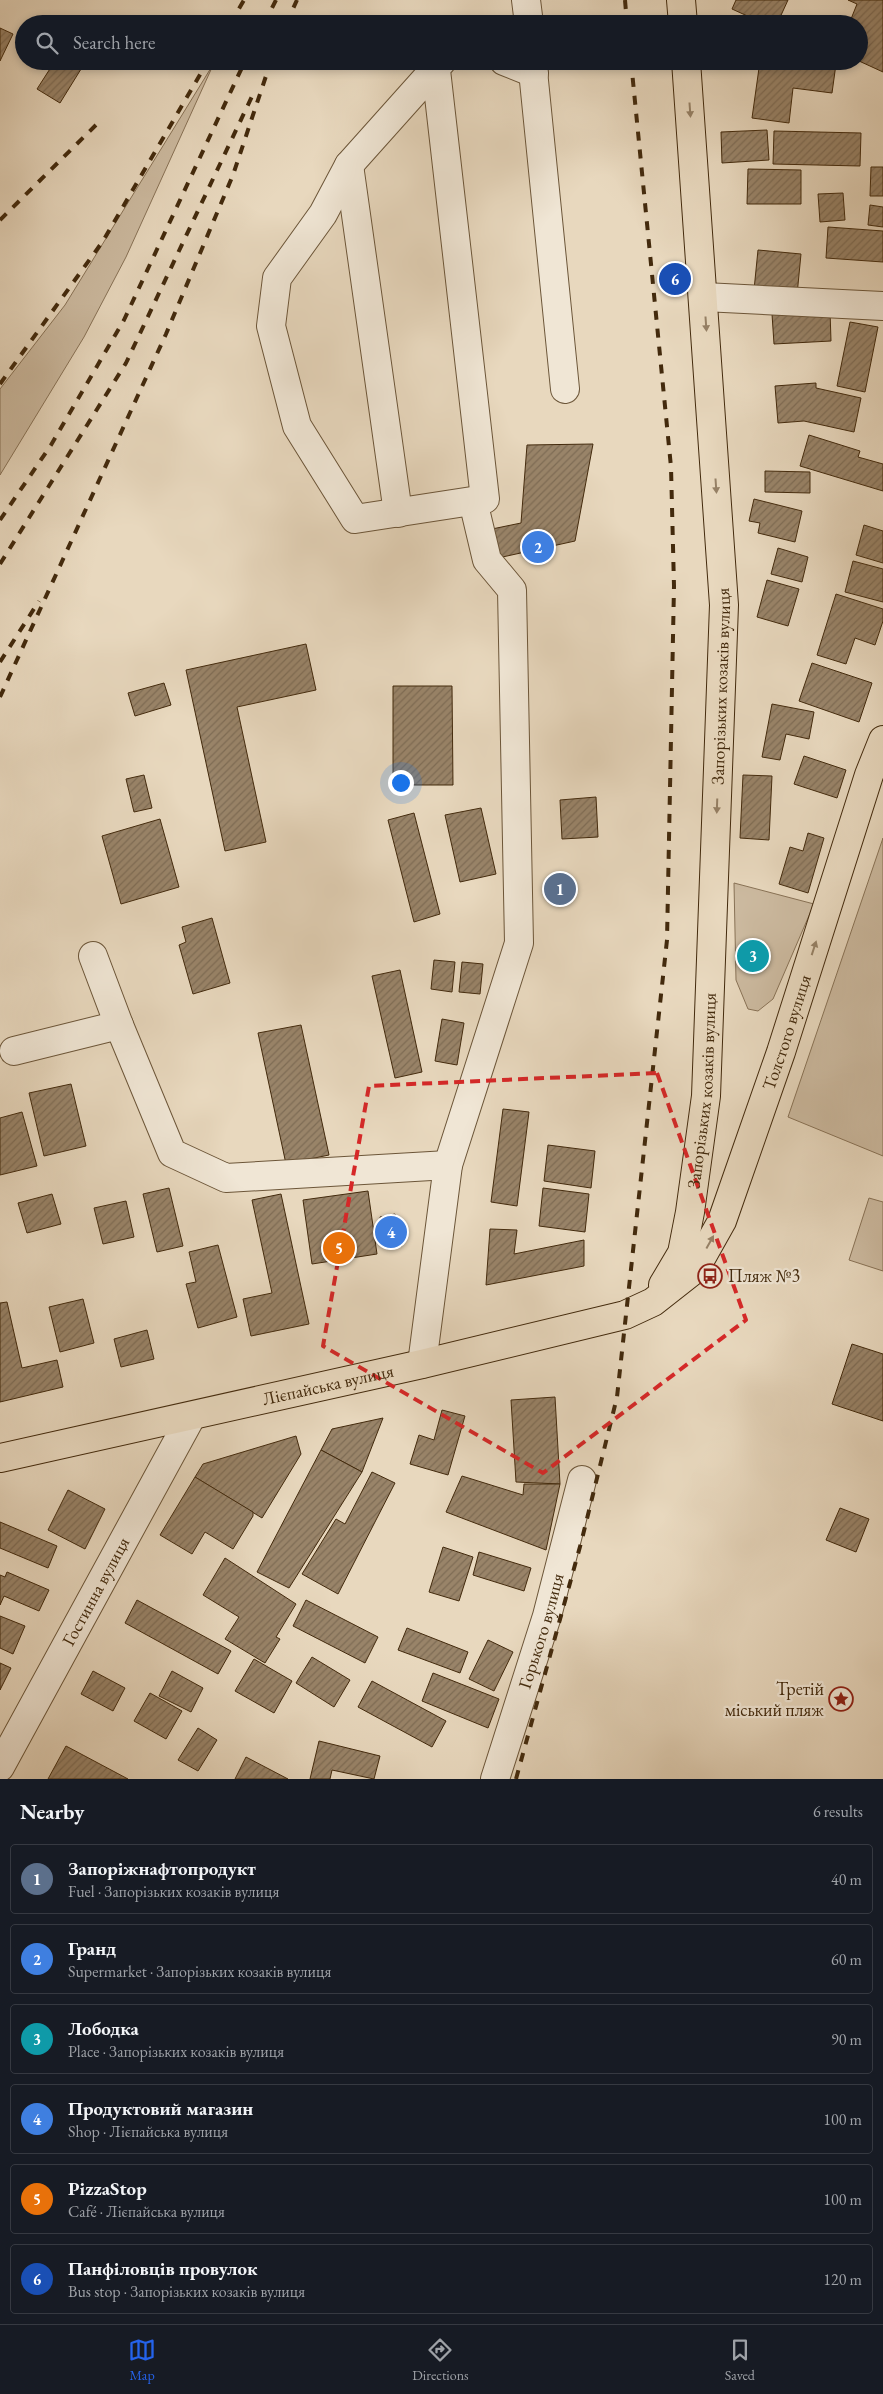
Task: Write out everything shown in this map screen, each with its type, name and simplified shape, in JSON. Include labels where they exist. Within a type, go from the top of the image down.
[{"type":"main road","points":[[681,0],[682,15]]},
{"type":"main road","name":"Запорізьких козаків вулиця","points":[[653,1302],[682,1253],[690,1212],[706,1096],[724,605],[687,70]]},
{"type":"main road","name":"Толстого вулиця","points":[[653,1302],[695,1269],[722,1221],[876,778],[883,740]]},
{"type":"main road","name":"Лієпайська вулиця","points":[[0,1458],[191,1417],[422,1364],[625,1315],[653,1302]]},
{"type":"street","points":[[526,0],[528,15]]},
{"type":"street","points":[[435,70],[349,166],[323,214],[277,278],[271,326],[297,426],[355,519],[485,499],[440,70]]},
{"type":"street","points":[[533,70],[565,389]]},
{"type":"street","points":[[349,166],[398,513]]},
{"type":"street","points":[[704,297],[883,306]]},
{"type":"street","points":[[422,1364],[448,1165],[520,943],[512,590],[490,566],[487,560],[472,502]]},
{"type":"street","points":[[93,956],[119,1025],[172,1153],[226,1178],[448,1165]]},
{"type":"street","points":[[14,1051],[119,1025]]},
{"type":"street","name":"Гостинна вулиця","points":[[0,1767],[191,1417]]},
{"type":"street","name":"Горького вулиця","points":[[494,1779],[548,1616],[582,1480]]},
{"type":"highlighted area","points":[[657,1073],[746,1320],[543,1473],[323,1346],[369,1086]]},
{"type":"shaded area","points":[[211,70],[126,257],[84,337],[0,475],[0,389],[65,305]]},
{"type":"shaded area","points":[[883,838],[883,1156],[788,1117]]},
{"type":"shaded area","points":[[734,883],[814,904],[773,999],[758,1011],[748,1009],[736,980]]},
{"type":"shaded area","points":[[869,1198],[883,1202],[883,1271],[849,1260]]},
{"type":"building","points":[[736,0],[788,0],[781,15],[745,15],[732,9]]},
{"type":"building","points":[[848,0],[883,0],[883,72],[868,65],[868,15],[853,15],[857,4]]},
{"type":"building","points":[[0,28],[13,34],[0,61]]},
{"type":"building","points":[[49,70],[80,70],[60,103],[37,89]]},
{"type":"building","points":[[759,70],[835,70],[832,93],[793,88],[789,123],[752,118]]},
{"type":"building","points":[[767,130],[769,160],[722,163],[721,132]]},
{"type":"building","points":[[774,131],[861,133],[860,166],[773,164]]},
{"type":"building","points":[[871,167],[883,167],[883,196],[870,196]]},
{"type":"building","points":[[748,169],[801,170],[801,204],[747,204]]},
{"type":"building","points":[[843,193],[845,220],[820,222],[818,194]]},
{"type":"building","points":[[870,205],[883,207],[883,227],[868,225]]},
{"type":"building","points":[[828,227],[883,231],[883,262],[826,258]]},
{"type":"building","points":[[758,250],[801,254],[797,295],[754,290]]},
{"type":"building","points":[[830,311],[831,341],[774,344],[772,314]]},
{"type":"building","points":[[850,322],[878,327],[865,392],[837,386]]},
{"type":"building","points":[[816,383],[816,388],[861,398],[854,432],[804,421],[778,423],[775,386]]},
{"type":"building","points":[[809,435],[860,451],[858,457],[883,464],[883,491],[800,466]]},
{"type":"building","points":[[593,444],[575,541],[498,558],[492,529],[521,523],[527,445]]},
{"type":"building","points":[[765,471],[810,472],[810,493],[765,492]]},
{"type":"building","points":[[754,499],[802,511],[795,542],[758,533],[760,523],[749,521]]},
{"type":"building","points":[[864,525],[883,531],[883,563],[856,555]]},
{"type":"building","points":[[778,548],[808,557],[802,582],[771,574]]},
{"type":"building","points":[[853,561],[883,569],[883,602],[845,592]]},
{"type":"building","points":[[767,580],[799,589],[788,626],[757,617]]},
{"type":"building","points":[[836,594],[883,609],[883,621],[875,645],[855,638],[846,664],[817,655]]},
{"type":"building","points":[[306,644],[316,690],[237,707],[266,842],[225,851],[186,670]]},
{"type":"building","points":[[812,663],[872,683],[859,722],[799,701]]},
{"type":"building","points":[[164,683],[171,705],[135,716],[128,693]]},
{"type":"building","points":[[393,686],[452,686],[453,785],[393,785]]},
{"type":"building","points":[[772,704],[814,712],[809,739],[786,734],[780,760],[762,757]]},
{"type":"building","points":[[804,756],[846,770],[837,798],[794,784]]},
{"type":"building","points":[[144,775],[152,808],[134,812],[126,779]]},
{"type":"building","points":[[743,775],[772,776],[769,840],[740,838]]},
{"type":"building","points":[[596,797],[598,837],[562,839],[560,800]]},
{"type":"building","points":[[481,808],[496,874],[460,882],[445,815]]},
{"type":"building","points":[[414,813],[440,914],[414,922],[388,820]]},
{"type":"building","points":[[160,819],[179,887],[121,904],[102,836]]},
{"type":"building","points":[[808,833],[824,838],[808,893],[779,884],[790,847],[803,851]]},
{"type":"building","points":[[212,918],[230,983],[193,994],[179,945],[186,942],[182,927]]},
{"type":"building","points":[[434,960],[455,962],[452,992],[431,989]]},
{"type":"building","points":[[462,962],[483,964],[480,994],[459,992]]},
{"type":"building","points":[[400,970],[422,1072],[395,1078],[372,976]]},
{"type":"building","points":[[442,1019],[464,1023],[457,1065],[435,1061]]},
{"type":"building","points":[[301,1025],[329,1155],[286,1164],[258,1033]]},
{"type":"building","points":[[71,1084],[86,1146],[44,1156],[29,1093]]},
{"type":"building","points":[[503,1109],[529,1112],[517,1206],[491,1202]]},
{"type":"building","points":[[22,1112],[37,1166],[0,1175],[0,1118]]},
{"type":"building","points":[[548,1145],[595,1151],[591,1188],[544,1181]]},
{"type":"building","points":[[169,1188],[183,1246],[157,1252],[143,1194]]},
{"type":"building","points":[[543,1188],[589,1194],[585,1232],[539,1226]]},
{"type":"building","points":[[368,1191],[377,1254],[312,1264],[303,1200]]},
{"type":"building","points":[[52,1194],[61,1224],[27,1233],[18,1203]]},
{"type":"building","points":[[281,1194],[309,1324],[251,1336],[243,1299],[272,1293],[252,1200]]},
{"type":"building","points":[[126,1201],[134,1237],[103,1244],[94,1208]]},
{"type":"building","points":[[395,1214],[402,1246],[387,1249],[380,1217]]},
{"type":"building","points":[[490,1229],[517,1230],[514,1254],[584,1240],[584,1266],[486,1285]]},
{"type":"building","points":[[218,1245],[237,1317],[198,1328],[186,1284],[196,1282],[189,1252]]},
{"type":"building","points":[[83,1299],[94,1343],[60,1352],[49,1307]]},
{"type":"building","points":[[7,1302],[22,1368],[57,1360],[63,1387],[0,1402],[0,1303]]},
{"type":"building","points":[[147,1330],[154,1359],[121,1367],[114,1339]]},
{"type":"building","points":[[852,1344],[883,1354],[883,1421],[832,1404]]},
{"type":"building","points":[[555,1397],[560,1484],[516,1482],[511,1400]]},
{"type":"building","points":[[442,1410],[465,1416],[448,1475],[410,1464],[419,1435],[434,1440]]},
{"type":"building","points":[[383,1418],[362,1472],[321,1450],[332,1429]]},
{"type":"building","points":[[296,1436],[301,1454],[262,1518],[195,1477],[203,1464]]},
{"type":"building","points":[[321,1450],[362,1472],[289,1588],[257,1572]]},
{"type":"building","points":[[372,1472],[395,1483],[338,1594],[302,1574],[336,1519],[345,1524]]},
{"type":"building","points":[[462,1476],[523,1495],[524,1484],[560,1484],[546,1550],[446,1512]]},
{"type":"building","points":[[195,1477],[253,1512],[253,1516],[233,1549],[205,1532],[192,1554],[160,1535]]},
{"type":"building","points":[[68,1490],[105,1509],[85,1549],[48,1530]]},
{"type":"building","points":[[840,1508],[869,1519],[856,1552],[826,1540]]},
{"type":"building","points":[[0,1522],[57,1546],[48,1568],[0,1548]]},
{"type":"building","points":[[443,1547],[473,1557],[459,1601],[429,1592]]},
{"type":"building","points":[[479,1552],[531,1568],[524,1591],[473,1575]]},
{"type":"building","points":[[225,1558],[296,1604],[276,1637],[280,1639],[265,1663],[225,1639],[239,1617],[203,1595]]},
{"type":"building","points":[[7,1572],[49,1590],[39,1611],[4,1596],[0,1605],[0,1575],[5,1577]]},
{"type":"building","points":[[137,1600],[231,1651],[218,1674],[125,1623]]},
{"type":"building","points":[[306,1600],[378,1637],[365,1663],[293,1626]]},
{"type":"building","points":[[0,1616],[25,1626],[13,1654],[0,1648]]},
{"type":"building","points":[[407,1628],[468,1652],[460,1673],[398,1650]]},
{"type":"building","points":[[488,1640],[513,1652],[494,1691],[469,1679]]},
{"type":"building","points":[[312,1657],[350,1680],[334,1707],[296,1683]]},
{"type":"building","points":[[254,1659],[292,1681],[274,1713],[235,1691]]},
{"type":"building","points":[[0,1663],[11,1668],[0,1690]]},
{"type":"building","points":[[93,1671],[125,1688],[113,1711],[81,1694]]},
{"type":"building","points":[[172,1671],[203,1688],[191,1712],[159,1696]]},
{"type":"building","points":[[433,1673],[499,1699],[488,1728],[422,1701]]},
{"type":"building","points":[[372,1681],[446,1721],[432,1747],[358,1707]]},
{"type":"building","points":[[150,1693],[182,1711],[166,1739],[134,1721]]},
{"type":"building","points":[[198,1728],[217,1740],[198,1771],[178,1760]]},
{"type":"building","points":[[319,1741],[380,1756],[374,1779],[332,1770],[330,1779],[310,1779]]},
{"type":"building","points":[[66,1746],[128,1779],[48,1779]]},
{"type":"building","points":[[246,1757],[288,1779],[235,1779]]},
{"type":"railway","points":[[235,15],[244,0]]},
{"type":"railway","points":[[268,15],[276,0]]},
{"type":"railway","points":[[290,15],[297,0]]},
{"type":"railway","points":[[625,0],[626,15]]},
{"type":"railway","points":[[0,384],[103,241],[203,70]]},
{"type":"railway","points":[[0,520],[51,445],[124,320],[241,70]]},
{"type":"railway","points":[[0,697],[166,334],[233,175],[268,70]]},
{"type":"railway","points":[[516,1779],[581,1543],[617,1397],[667,940],[674,586],[671,467],[632,70]]},
{"type":"railway","points":[[0,564],[126,363],[255,90]]},
{"type":"railway","points":[[0,220],[99,122]]},
{"type":"railway","points":[[0,662],[39,601]]},
{"type":"place","name":"Панфіловців провулок","points":[[675,279]]},
{"type":"place","name":"Гранд","points":[[538,547]]},
{"type":"place","name":"Запоріжнафтопродукт","points":[[560,889]]},
{"type":"place","name":"Лободка","points":[[753,956]]},
{"type":"place","name":"Продуктовий магазин","points":[[391,1232]]},
{"type":"place","name":"PizzaStop","points":[[339,1248]]},
{"type":"place","name":"Пляж №3","points":[[710,1276]]},
{"type":"place","name":"Третій міський пляж","points":[[841,1699]]}]
